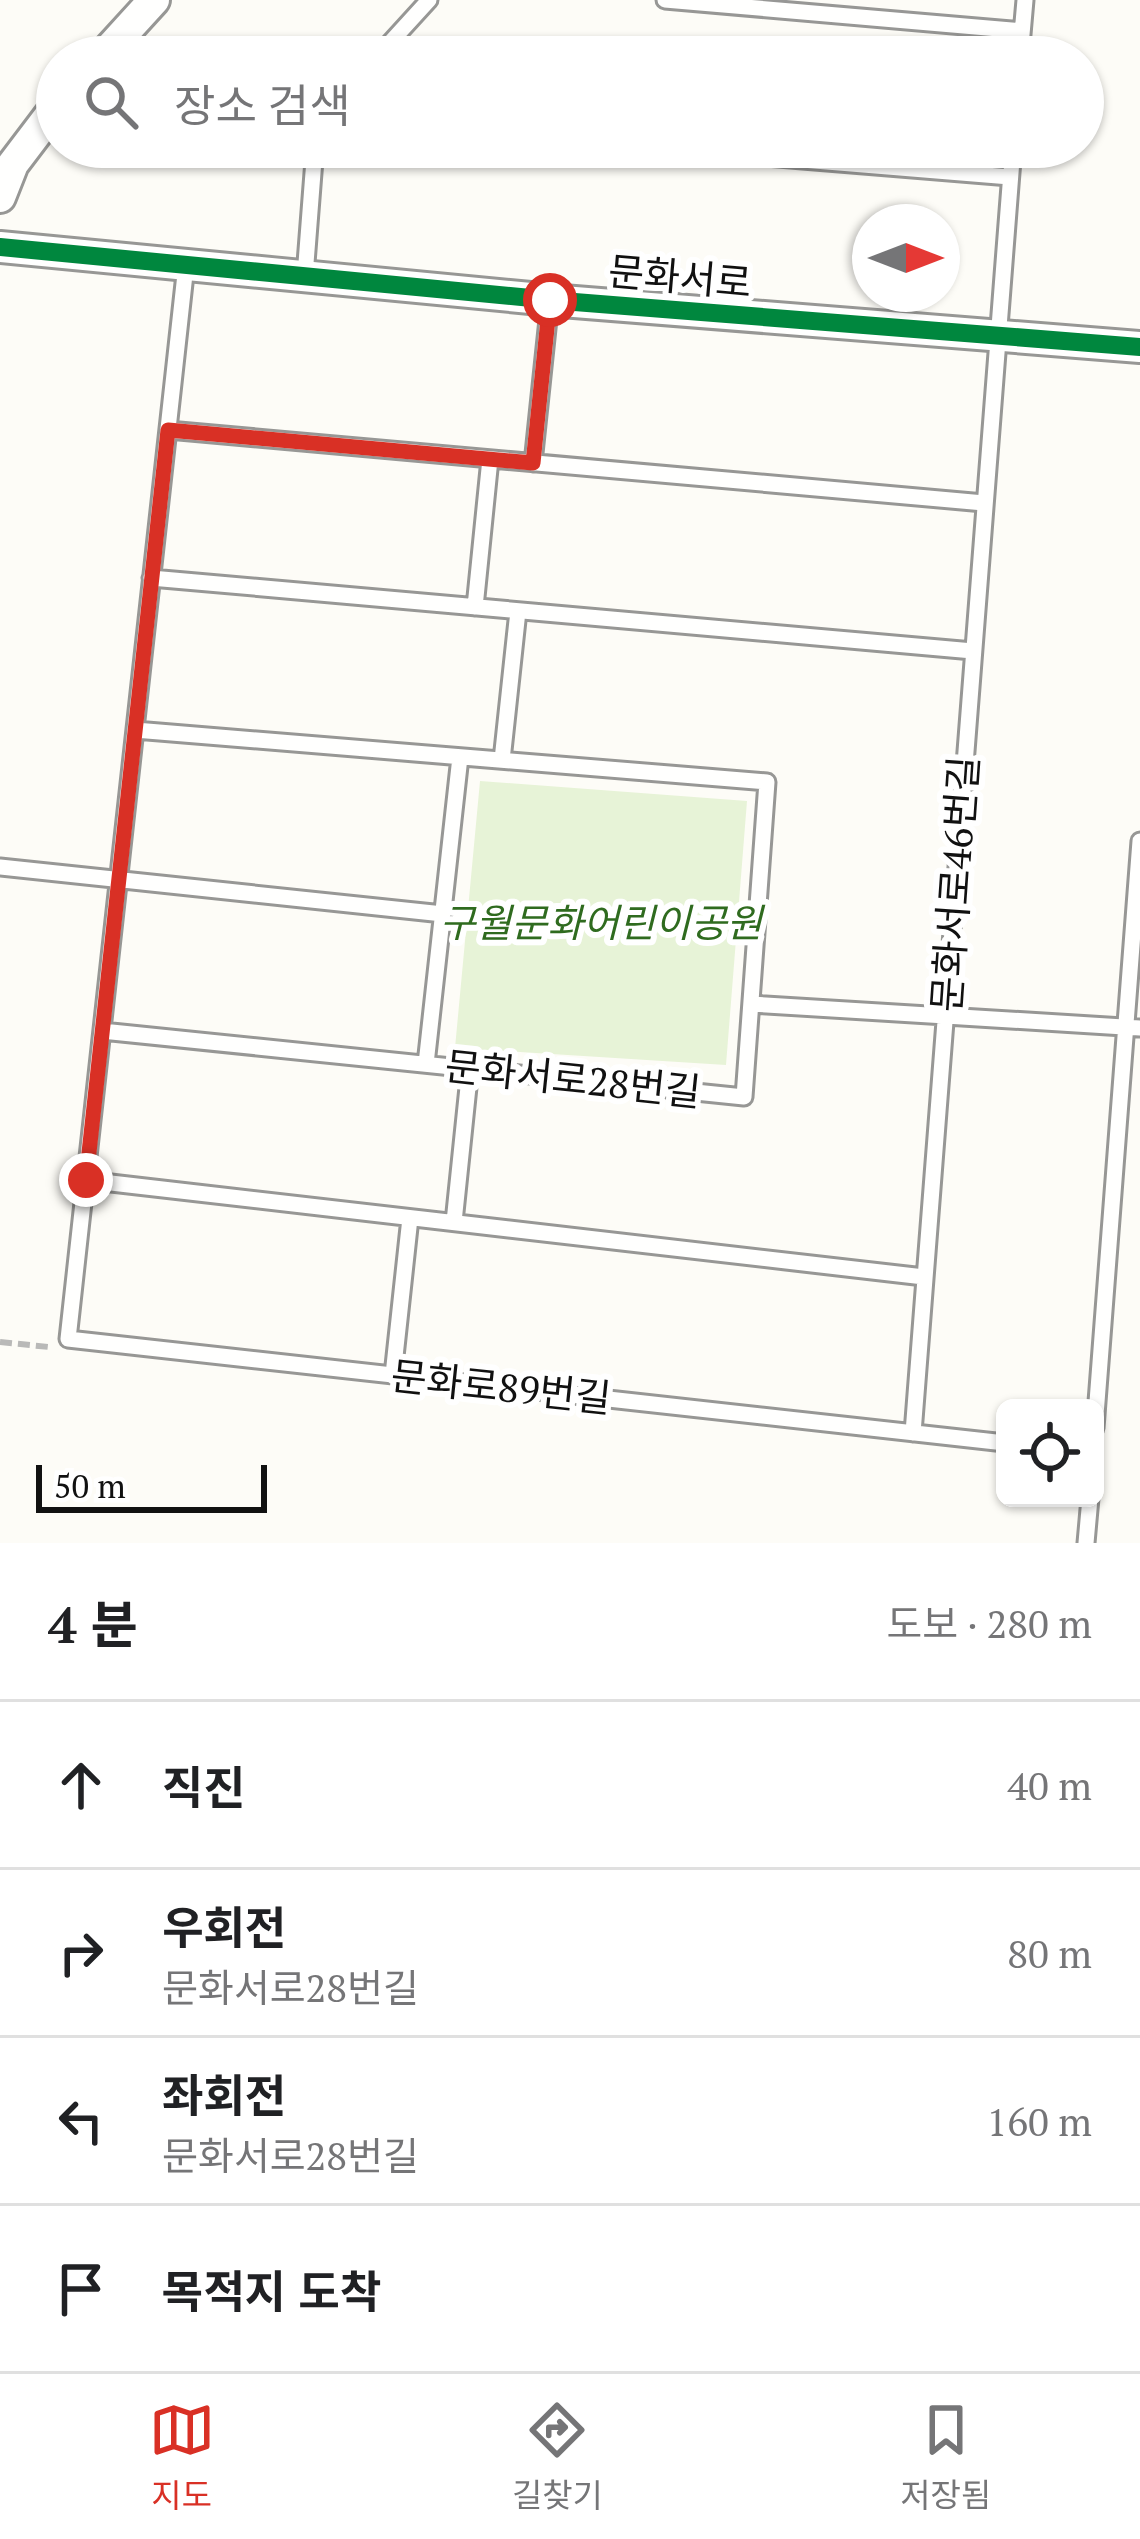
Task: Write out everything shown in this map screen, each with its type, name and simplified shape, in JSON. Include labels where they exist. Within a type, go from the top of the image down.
[{"type":"street","points":[[121,36],[154,0]]},
{"type":"street","points":[[0,196],[13,164],[36,134]]},
{"type":"street","name":"문화서로","points":[[0,247],[550,300],[1140,347]]},
{"type":"lane","points":[[396,36],[429,0]]},
{"type":"lane","points":[[665,0],[853,8],[1022,31]]},
{"type":"lane","points":[[1022,36],[1024,0]]},
{"type":"lane","points":[[305,277],[313,168]]},
{"type":"lane","points":[[900,168],[1010,177]]},
{"type":"lane","name":"문화서로46번길","points":[[913,1432],[1011,168]]},
{"type":"lane","points":[[68,1339],[186,265]]},
{"type":"lane","points":[[533,463],[550,300]]},
{"type":"lane","points":[[168,430],[984,503]]},
{"type":"lane","points":[[475,607],[490,459]]},
{"type":"lane","points":[[152,578],[973,651]]},
{"type":"lane","points":[[502,760],[518,611]]},
{"type":"lane","name":"문화서로28번길","points":[[102,1030],[744,1097],[766,782],[134,730]]},
{"type":"lane","points":[[426,1064],[460,757]]},
{"type":"lane","points":[[1098,1399],[1133,1028],[1140,841]]},
{"type":"lane","points":[[0,867],[442,914]]},
{"type":"lane","points":[[751,1004],[1133,1028]]},
{"type":"lane","points":[[454,1222],[470,1068]]},
{"type":"lane","points":[[86,1180],[925,1276]]},
{"type":"lane","points":[[393,1375],[410,1217]]},
{"type":"lane","name":"문화로89번길","points":[[68,1339],[996,1442]]},
{"type":"lane","points":[[1086,1543],[1089,1507]]},
{"type":"path","points":[[0,1342],[54,1348],[68,1339]]},
{"type":"green space","name":"구월문화어린이공원","points":[[480,781],[747,801],[726,1065],[455,1048]]},
{"type":"cycle path","points":[[0,247],[562,301],[1140,347]]},
{"type":"route","points":[[86,1180],[168,430],[533,463],[550,300]]}]
